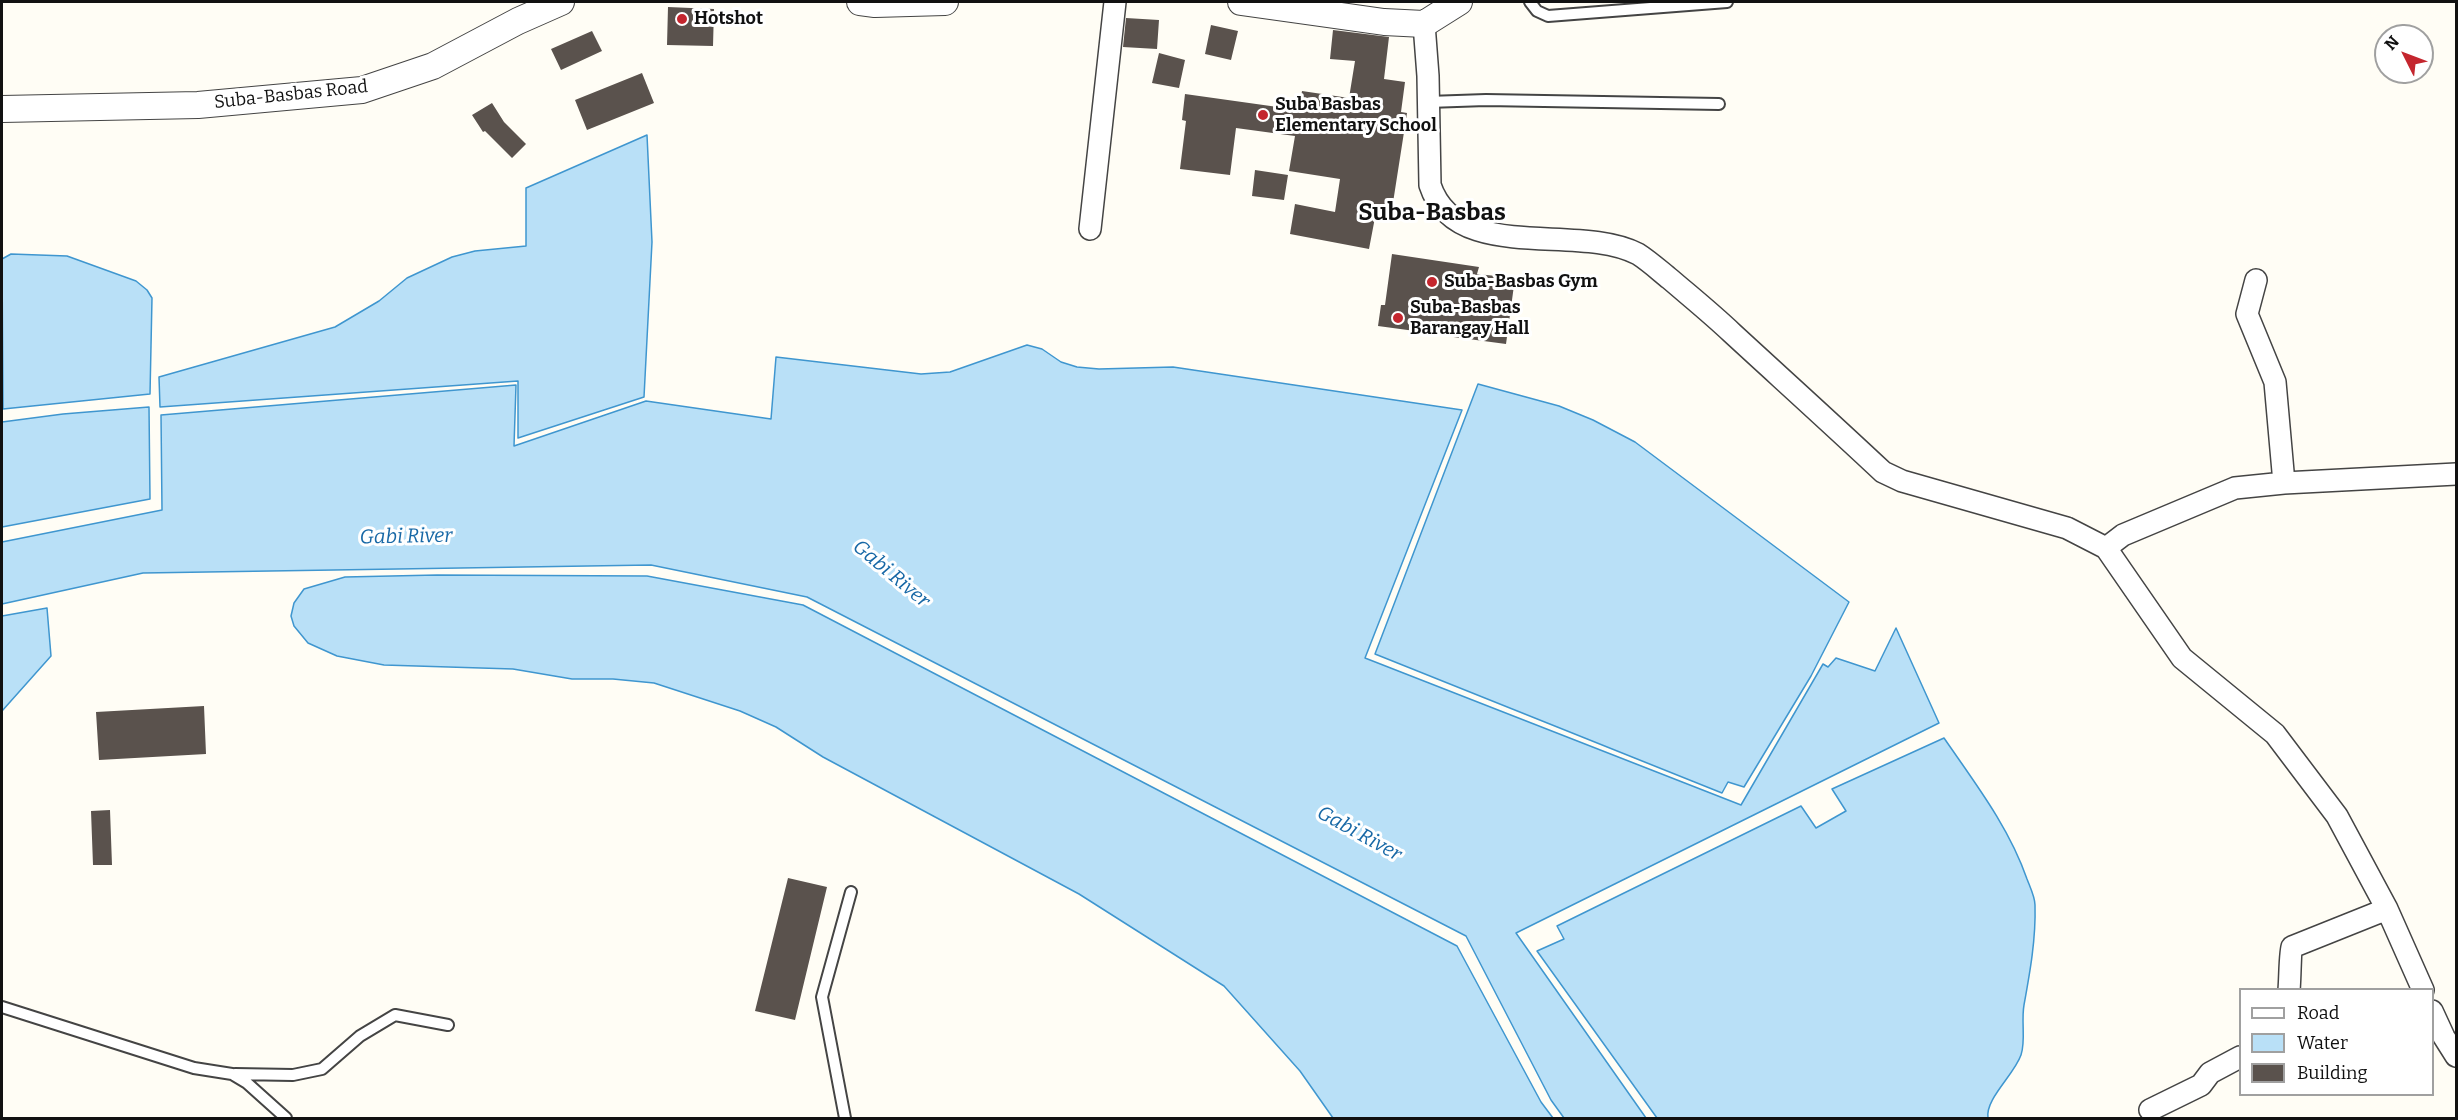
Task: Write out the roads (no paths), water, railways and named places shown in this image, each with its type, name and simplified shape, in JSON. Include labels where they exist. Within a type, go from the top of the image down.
[{"type":"street","name":"Suba-Basbas Road","points":[[2,109],[198,105],[362,90],[433,66],[518,21],[561,2]]},
{"type":"street","points":[[860,2],[875,4],[945,2]]},
{"type":"street","points":[[1090,230],[1115,2]]},
{"type":"street","points":[[1241,2],[1273,4],[1384,22],[1424,24],[1459,2]]},
{"type":"street","points":[[1424,24],[1430,184],[1433,194],[1453,219],[1469,228],[1516,237],[1580,240],[1638,254],[1705,308],[1883,472],[1902,481],[2067,528],[2106,548],[2182,658],[2275,734],[2337,816],[2387,909],[2422,988]]},
{"type":"street","points":[[2256,280],[2247,314],[2275,382],[2284,483]]},
{"type":"street","points":[[2106,548],[2123,535],[2235,488],[2284,483],[2457,474]]},
{"type":"street","points":[[2289,988],[2292,968],[2289,952],[2292,947],[2387,909]]},
{"type":"street","points":[[2434,1013],[2444,1037],[2457,1056]]},
{"type":"street","points":[[2150,1110],[2201,1085],[2210,1073],[2239,1058]]},
{"type":"lane","points":[[1530,2],[1537,11],[1548,16],[1638,6],[1727,2]]},
{"type":"lane","points":[[1428,102],[1486,100],[1719,104]]},
{"type":"lane","points":[[845,1119],[822,997],[851,892]]},
{"type":"lane","points":[[2,1007],[194,1068],[232,1074],[293,1075],[322,1069],[360,1036],[395,1015],[448,1025]]},
{"type":"lane","points":[[232,1074],[247,1083],[286,1119]]},
{"type":"water","points":[[647,135],[652,242],[644,397],[518,438],[518,381],[160,407],[159,377],[335,327],[379,301],[407,278],[452,257],[475,251],[526,246],[526,188]]},
{"type":"water","points":[[11,254],[67,256],[136,281],[147,290],[152,298],[150,394],[3,409],[2,259]]},
{"type":"water","name":"Gabi River","points":[[1027,345],[1042,349],[1061,362],[1077,367],[1099,369],[1173,367],[1462,410],[1365,658],[1741,805],[1823,664],[1828,667],[1836,658],[1875,671],[1896,628],[1939,723],[1516,933],[1646,1118],[1564,1118],[1551,1100],[1466,936],[807,597],[651,565],[143,573],[2,604],[2,542],[162,510],[161,415],[516,385],[514,446],[646,401],[771,419],[776,357],[921,374],[950,372]]},
{"type":"water","points":[[1478,384],[1559,406],[1593,420],[1635,442],[1849,602],[1811,676],[1744,787],[1728,782],[1722,793],[1375,654]]},
{"type":"water","points":[[149,407],[150,499],[2,527],[2,422]]},
{"type":"water","points":[[647,576],[803,605],[1457,946],[1541,1102],[1553,1118],[1333,1118],[1300,1071],[1224,986],[1079,894],[823,757],[776,727],[740,711],[654,683],[613,679],[572,679],[513,669],[384,665],[337,656],[308,643],[294,626],[291,616],[294,603],[304,589],[345,577]]},
{"type":"water","points":[[47,608],[51,656],[2,711],[2,616]]},
{"type":"water","points":[[1944,738],[2011,841],[2035,902],[2034,943],[2023,1011],[2021,1055],[1995,1095],[1988,1111],[1988,1118],[1657,1118],[1537,951],[1564,939],[1557,926],[1801,806],[1816,828],[1846,811],[1832,789]]},
{"type":"place","name":"Hotshot","points":[[682,19]]},
{"type":"place","name":"Suba Basbas Elementary School","points":[[1263,115]]},
{"type":"place","name":"Suba-Basbas Gym","points":[[1432,282]]},
{"type":"place","name":"Suba-Basbas Barangay Hall","points":[[1398,318]]},
{"type":"district","name":"Suba-Basbas","points":[[1432,213]]}]
